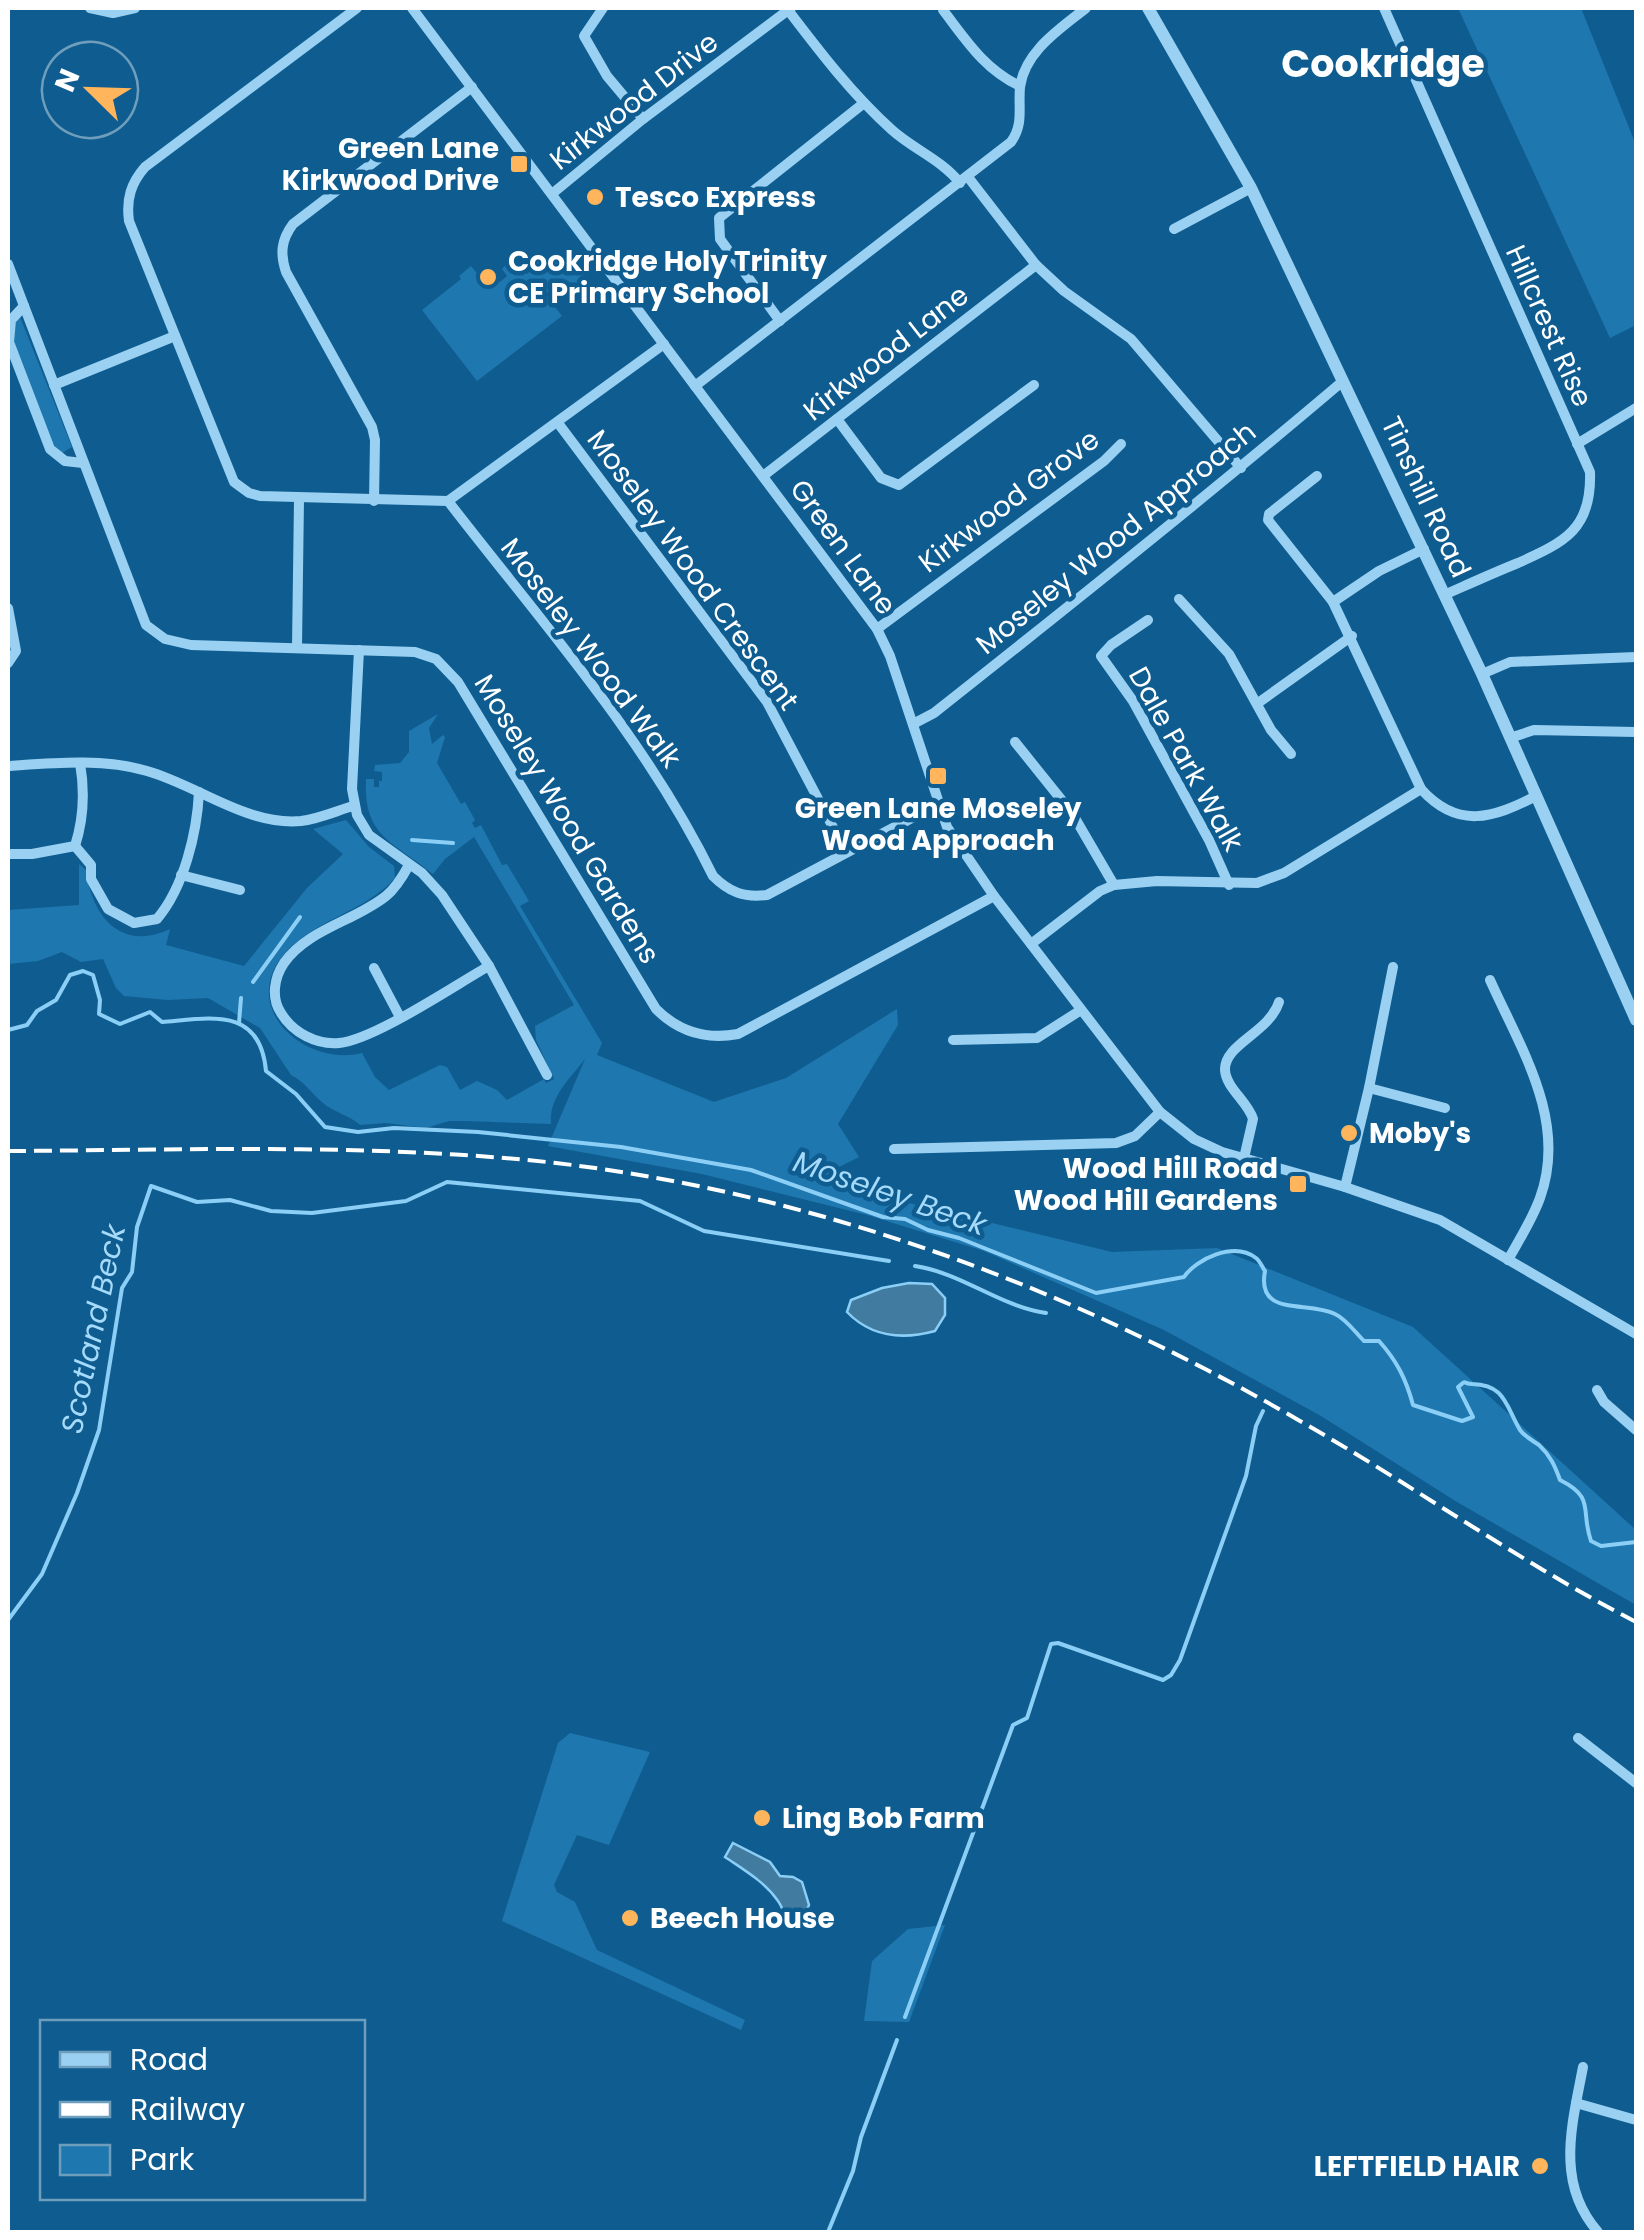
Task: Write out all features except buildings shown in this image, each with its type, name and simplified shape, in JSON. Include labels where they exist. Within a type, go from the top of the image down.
[{"type":"street","points":[[90,8],[113,14],[135,8]]},
{"type":"street","points":[[356,8],[146,167],[128,198],[129,220],[234,482],[249,494],[448,502],[664,344]]},
{"type":"street","name":"Green Lane","points":[[412,8],[877,629],[938,804],[959,848],[1160,1112],[1194,1139],[1440,1220],[1636,1334]]},
{"type":"street","points":[[602,8],[584,36],[607,76],[643,119]]},
{"type":"street","points":[[695,386],[1011,142],[1017,134],[1020,86],[1034,55],[1086,8]]},
{"type":"street","name":"Tinshill Road","points":[[1148,8],[1252,188],[1482,674],[1636,1020]]},
{"type":"street","name":"Hillcrest Rise","points":[[1384,8],[1590,472],[1591,496],[1585,515],[1573,532],[1556,546],[1444,595]]},
{"type":"street","points":[[789,9],[864,103],[893,131],[964,180],[1036,265],[1064,291],[1131,339],[1241,468]]},
{"type":"street","name":"Kirkwood Drive","points":[[554,193],[643,119],[789,9]]},
{"type":"street","points":[[943,10],[980,58],[999,76],[1020,86]]},
{"type":"street","points":[[374,500],[372,427],[286,272],[283,240],[292,224],[472,86]]},
{"type":"street","points":[[780,321],[720,239],[719,218],[864,103]]},
{"type":"street","points":[[1174,229],[1252,188]]},
{"type":"street","name":"Moseley Wood Gardens","points":[[8,264],[142,616],[153,632],[192,645],[425,654],[448,670],[656,1009],[666,1019],[697,1034],[716,1038],[738,1034],[994,896]]},
{"type":"street","name":"Kirkwood Lane","points":[[763,476],[1036,265]]},
{"type":"street","points":[[24,306],[11,320],[9,342],[36,414],[53,454],[65,461],[84,463]]},
{"type":"street","points":[[54,385],[174,336]]},
{"type":"street","name":"Moseley Wood Approach","points":[[913,724],[934,713],[1241,468],[1343,380]]},
{"type":"street","points":[[836,419],[881,478],[899,485],[1034,385]]},
{"type":"street","points":[[1577,444],[1636,408]]},
{"type":"street","name":"Moseley Wood Crescent","points":[[558,422],[767,702],[846,852]]},
{"type":"street","name":"Kirkwood Grove","points":[[877,629],[1104,461],[1120,444]]},
{"type":"street","points":[[1318,476],[1270,514],[1268,520],[1334,602],[1421,789],[1442,808],[1468,816],[1502,813],[1536,796]]},
{"type":"street","points":[[297,647],[300,498]]},
{"type":"street","name":"Moseley Wood Walk","points":[[448,502],[594,686],[658,776],[713,876],[724,887],[752,897],[767,894],[938,804]]},
{"type":"street","points":[[1334,602],[1379,571],[1424,549]]},
{"type":"street","points":[[1179,599],[1230,654],[1271,730],[1290,754]]},
{"type":"street","points":[[8,608],[16,650],[8,663]]},
{"type":"street","name":"Dale Park Walk","points":[[1148,620],[1101,656],[1133,701],[1209,840],[1229,885]]},
{"type":"street","points":[[1258,703],[1352,636]]},
{"type":"street","points":[[358,650],[353,806],[369,835],[433,883],[488,966],[546,1075]]},
{"type":"street","points":[[1482,674],[1510,662],[1636,657]]},
{"type":"street","points":[[1510,738],[1534,730],[1636,732]]},
{"type":"street","points":[[1015,742],[1072,813],[1114,885]]},
{"type":"street","points":[[8,766],[80,763],[146,770],[254,814],[287,822],[306,821],[353,806]]},
{"type":"street","points":[[75,846],[82,825],[84,787],[80,763]]},
{"type":"street","points":[[1031,944],[1114,885],[1158,881],[1229,885],[1257,883],[1284,873],[1421,789]]},
{"type":"street","points":[[75,846],[91,865],[91,879],[108,909],[134,922],[157,919],[172,902],[181,875],[198,792]]},
{"type":"street","points":[[8,854],[75,846]]},
{"type":"street","points":[[410,866],[386,895],[294,952],[275,984],[282,1016],[298,1032],[320,1042],[356,1040],[488,966]]},
{"type":"street","points":[[181,875],[240,890]]},
{"type":"street","points":[[1345,1187],[1393,967]]},
{"type":"street","points":[[374,968],[400,1017]]},
{"type":"street","points":[[1490,980],[1533,1076],[1550,1127],[1545,1184],[1508,1260]]},
{"type":"street","points":[[1244,1158],[1253,1119],[1228,1080],[1226,1060],[1230,1052],[1270,1022],[1279,1002]]},
{"type":"street","points":[[953,1040],[1028,1040],[1045,1035],[1081,1010]]},
{"type":"street","points":[[1369,1088],[1445,1108]]},
{"type":"street","points":[[894,1149],[1116,1143],[1135,1136],[1160,1112]]},
{"type":"street","points":[[1597,1390],[1604,1402],[1636,1430]]},
{"type":"street","points":[[1578,1738],[1636,1783]]},
{"type":"street","points":[[1583,2067],[1570,2132],[1569,2170],[1576,2194],[1598,2232]]},
{"type":"street","points":[[1576,2103],[1636,2120]]},
{"type":"green space","points":[[1458,8],[1581,8],[1636,145],[1636,325],[1610,338]]},
{"type":"green space","points":[[550,254],[571,259],[582,268],[586,273],[584,290],[570,298],[551,290],[545,294],[562,316],[477,381],[422,310],[471,266],[485,283],[494,276],[500,282],[507,276],[502,269],[513,257],[527,274],[530,271],[525,265],[535,256]]},
{"type":"green space","points":[[20,317],[72,447],[62,453],[51,442],[12,339],[12,328]]},
{"type":"green space","points":[[438,714],[429,728],[432,744],[445,737],[437,763],[461,804],[465,802],[475,828],[481,825],[502,865],[507,864],[529,901],[520,906],[602,1043],[597,1055],[714,1102],[786,1078],[897,1009],[898,1025],[838,1124],[859,1157],[831,1171],[872,1194],[1112,1252],[1217,1248],[1413,1327],[1636,1530],[1636,1605],[1457,1502],[1321,1416],[1164,1330],[984,1251],[867,1215],[702,1174],[548,1146],[585,1059],[557,1097],[551,1124],[449,1121],[426,1128],[386,1123],[360,1125],[328,1106],[291,1075],[260,1028],[208,998],[124,996],[116,988],[103,959],[81,962],[62,952],[38,961],[8,964],[8,910],[79,905],[79,864],[86,870],[102,915],[123,933],[153,935],[170,929],[166,945],[244,966],[307,888],[343,854],[313,829],[346,820],[369,847],[394,866],[395,878],[368,900],[307,934],[281,958],[271,978],[269,998],[286,1031],[321,1052],[362,1053],[375,1077],[389,1090],[440,1065],[447,1067],[460,1090],[477,1081],[497,1090],[507,1100],[544,1079],[546,1083],[554,1079],[536,1040],[535,1026],[574,1005],[474,837],[445,859],[433,874],[383,836],[370,814],[366,779],[374,779],[374,787],[382,781],[382,772],[374,771],[375,765],[400,763],[409,752],[409,731]]},
{"type":"green space","points":[[570,1733],[650,1752],[609,1845],[577,1835],[554,1885],[557,1892],[575,1902],[597,1950],[745,2020],[741,2030],[502,1921],[558,1743]]},
{"type":"green space","points":[[945,1925],[909,2022],[864,2021],[872,1961],[908,1929]]},
{"type":"shaded area","points":[[909,1283],[932,1284],[945,1298],[945,1315],[935,1331],[888,1334],[866,1327],[847,1312],[851,1300]]},
{"type":"shaded area","points":[[733,1843],[770,1862],[780,1876],[802,1882],[809,1905],[800,1926],[790,1926],[781,1905],[767,1888],[725,1857]]},
{"type":"waterway","points":[[412,840],[453,843]]},
{"type":"waterway","points":[[253,982],[300,917]]},
{"type":"waterway","name":"Moseley Beck","points":[[8,1030],[27,1025],[37,1011],[56,1000],[70,975],[83,971],[93,975],[100,1000],[99,1014],[120,1024],[150,1012],[162,1022],[215,1019],[243,1026],[254,1035],[262,1050],[266,1071],[296,1094],[325,1127],[358,1132],[394,1128],[478,1132],[621,1147],[751,1170],[883,1217],[905,1219],[959,1238],[1096,1293],[1184,1277],[1216,1254],[1247,1253],[1265,1271],[1264,1286],[1276,1302],[1335,1314],[1364,1341],[1379,1341],[1400,1371],[1413,1405],[1462,1421],[1473,1417],[1458,1387],[1464,1382],[1498,1392],[1520,1430],[1543,1449],[1560,1480],[1583,1499],[1591,1541],[1601,1546],[1636,1542]]},
{"type":"waterway","points":[[239,1023],[241,998]]},
{"type":"waterway","name":"Scotland Beck","points":[[8,1620],[42,1574],[99,1430],[122,1288],[132,1272],[137,1227],[151,1186],[197,1202],[230,1200],[271,1211],[312,1213],[406,1201],[447,1182],[640,1201],[704,1231],[889,1261]]},
{"type":"waterway","name":"Scotland Beck","points":[[915,1266],[949,1275],[1012,1304],[1046,1313]]},
{"type":"waterway","points":[[905,2017],[1013,1725],[1027,1718],[1051,1644],[1058,1643],[1163,1680],[1171,1675],[1180,1660],[1246,1476],[1263,1411]]},
{"type":"waterway","points":[[828,2232],[897,2040]]},
{"type":"railway","points":[[8,1151],[282,1149],[488,1157],[627,1173],[698,1186],[838,1221],[1041,1292],[1180,1356],[1300,1421],[1636,1622]]},
{"type":"place","name":"Green Lane Kirkwood Drive","points":[[519,164]]},
{"type":"place","name":"Tesco Express","points":[[595,197]]},
{"type":"place","name":"Cookridge Holy Trinity CE Primary School","points":[[488,277]]},
{"type":"place","name":"Green Lane Moseley Wood Approach","points":[[938,776]]},
{"type":"place","name":"Moby's","points":[[1349,1133]]},
{"type":"place","name":"Wood Hill Road Wood Hill Gardens","points":[[1298,1184]]},
{"type":"place","name":"Ling Bob Farm","points":[[762,1818]]},
{"type":"place","name":"Beech House","points":[[630,1918]]},
{"type":"place","name":"LEFTFIELD HAIR","points":[[1540,2166]]},
{"type":"district","name":"Cookridge","points":[[1383,63]]}]
